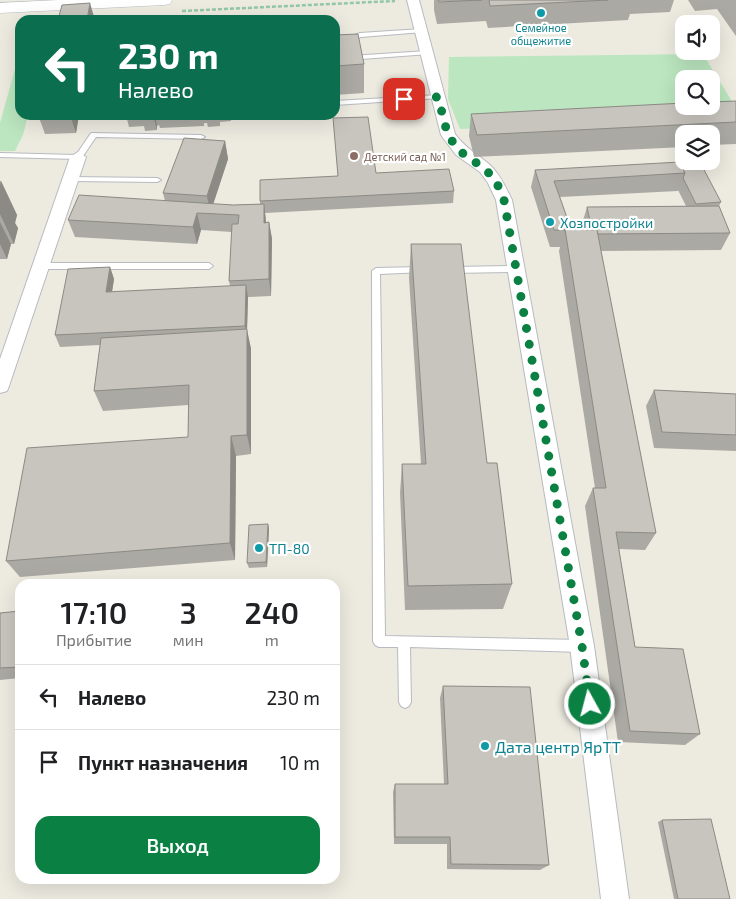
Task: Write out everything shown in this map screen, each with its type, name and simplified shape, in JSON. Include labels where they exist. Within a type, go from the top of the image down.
[{"type":"main road","points":[[0,8],[58,3],[164,0]]},
{"type":"street","points":[[413,0],[448,136],[461,152],[485,169],[496,181],[504,200],[582,646],[615,899]]},
{"type":"street","points":[[0,386],[78,157]]},
{"type":"lane","points":[[340,39],[353,38],[360,35],[421,31]]},
{"type":"lane","points":[[340,59],[427,53]]},
{"type":"lane","points":[[340,103],[438,97]]},
{"type":"lane","points":[[0,155],[78,157],[94,135],[201,136]]},
{"type":"lane","points":[[71,179],[157,180]]},
{"type":"lane","points":[[41,266],[209,266]]},
{"type":"lane","points":[[517,269],[376,271],[380,641],[582,646]]},
{"type":"lane","points":[[404,642],[405,702]]},
{"type":"path","points":[[180,11],[398,0]]},
{"type":"green space","points":[[675,54],[675,60],[707,60],[713,70],[675,70],[675,115],[720,115],[720,82],[736,108],[736,118],[460,129],[448,99],[449,57]]},
{"type":"green space","points":[[15,69],[15,120],[27,120],[23,135],[15,151],[0,151],[0,123]]},
{"type":"building","points":[[438,0],[482,0],[439,2]]},
{"type":"building","points":[[489,0],[608,0],[490,6]]},
{"type":"building","points":[[90,3],[88,15],[59,15],[62,5]]},
{"type":"building","points":[[358,34],[364,64],[340,66],[340,35]]},
{"type":"building","points":[[736,101],[736,122],[477,135],[471,114],[675,103],[675,115],[720,115],[720,102]]},
{"type":"building","name":"Детский сад №1","points":[[368,117],[376,173],[449,169],[454,191],[260,201],[260,180],[338,176],[333,120],[340,120],[340,118]]},
{"type":"building","points":[[184,138],[225,141],[207,196],[163,193]]},
{"type":"building","points":[[675,162],[675,170],[684,170],[685,173],[554,181],[571,229],[554,230],[535,170]]},
{"type":"building","points":[[684,170],[704,170],[721,202],[696,204],[683,178],[685,173]]},
{"type":"building","points":[[79,195],[233,205],[264,204],[264,223],[269,222],[269,279],[229,281],[232,224],[238,224],[239,215],[197,213],[193,227],[68,220]]},
{"type":"building","points":[[719,206],[730,233],[598,234],[597,230],[592,230],[587,207]]},
{"type":"building","points":[[565,229],[597,230],[656,533],[616,532],[635,647],[683,649],[700,734],[630,731],[593,488],[606,488]]},
{"type":"building","points":[[411,244],[461,244],[487,463],[497,463],[512,584],[408,586],[402,464],[426,464]]},
{"type":"building","points":[[110,267],[106,292],[246,285],[245,326],[55,335],[68,269]]},
{"type":"building","points":[[247,329],[247,435],[231,436],[230,543],[6,561],[27,448],[188,437],[189,385],[94,391],[101,338]]},
{"type":"building","points":[[654,390],[736,394],[736,435],[662,432]]},
{"type":"building","name":"ТП-80","points":[[268,524],[266,562],[247,563],[249,525]]},
{"type":"building","points":[[15,612],[15,667],[0,668],[0,613]]},
{"type":"building","name":"Дата центр ЯрТТ","points":[[443,686],[530,687],[549,865],[451,864],[450,837],[395,837],[395,784],[448,784]]},
{"type":"building","points":[[711,819],[730,899],[678,899],[662,820]]},
{"type":"place","name":"Семейное общежитие","points":[[541,13]]},
{"type":"place","name":"Детский сад №1","points":[[354,156]]},
{"type":"place","name":"Хозпостройки","points":[[550,222]]},
{"type":"place","name":"ТП-80","points":[[259,548]]},
{"type":"place","name":"Дата центр ЯрТТ","points":[[485,746]]},
{"type":"route","points":[[404,99],[438,97],[448,136],[461,152],[485,169],[496,181],[504,200],[582,646],[590,704]]}]
